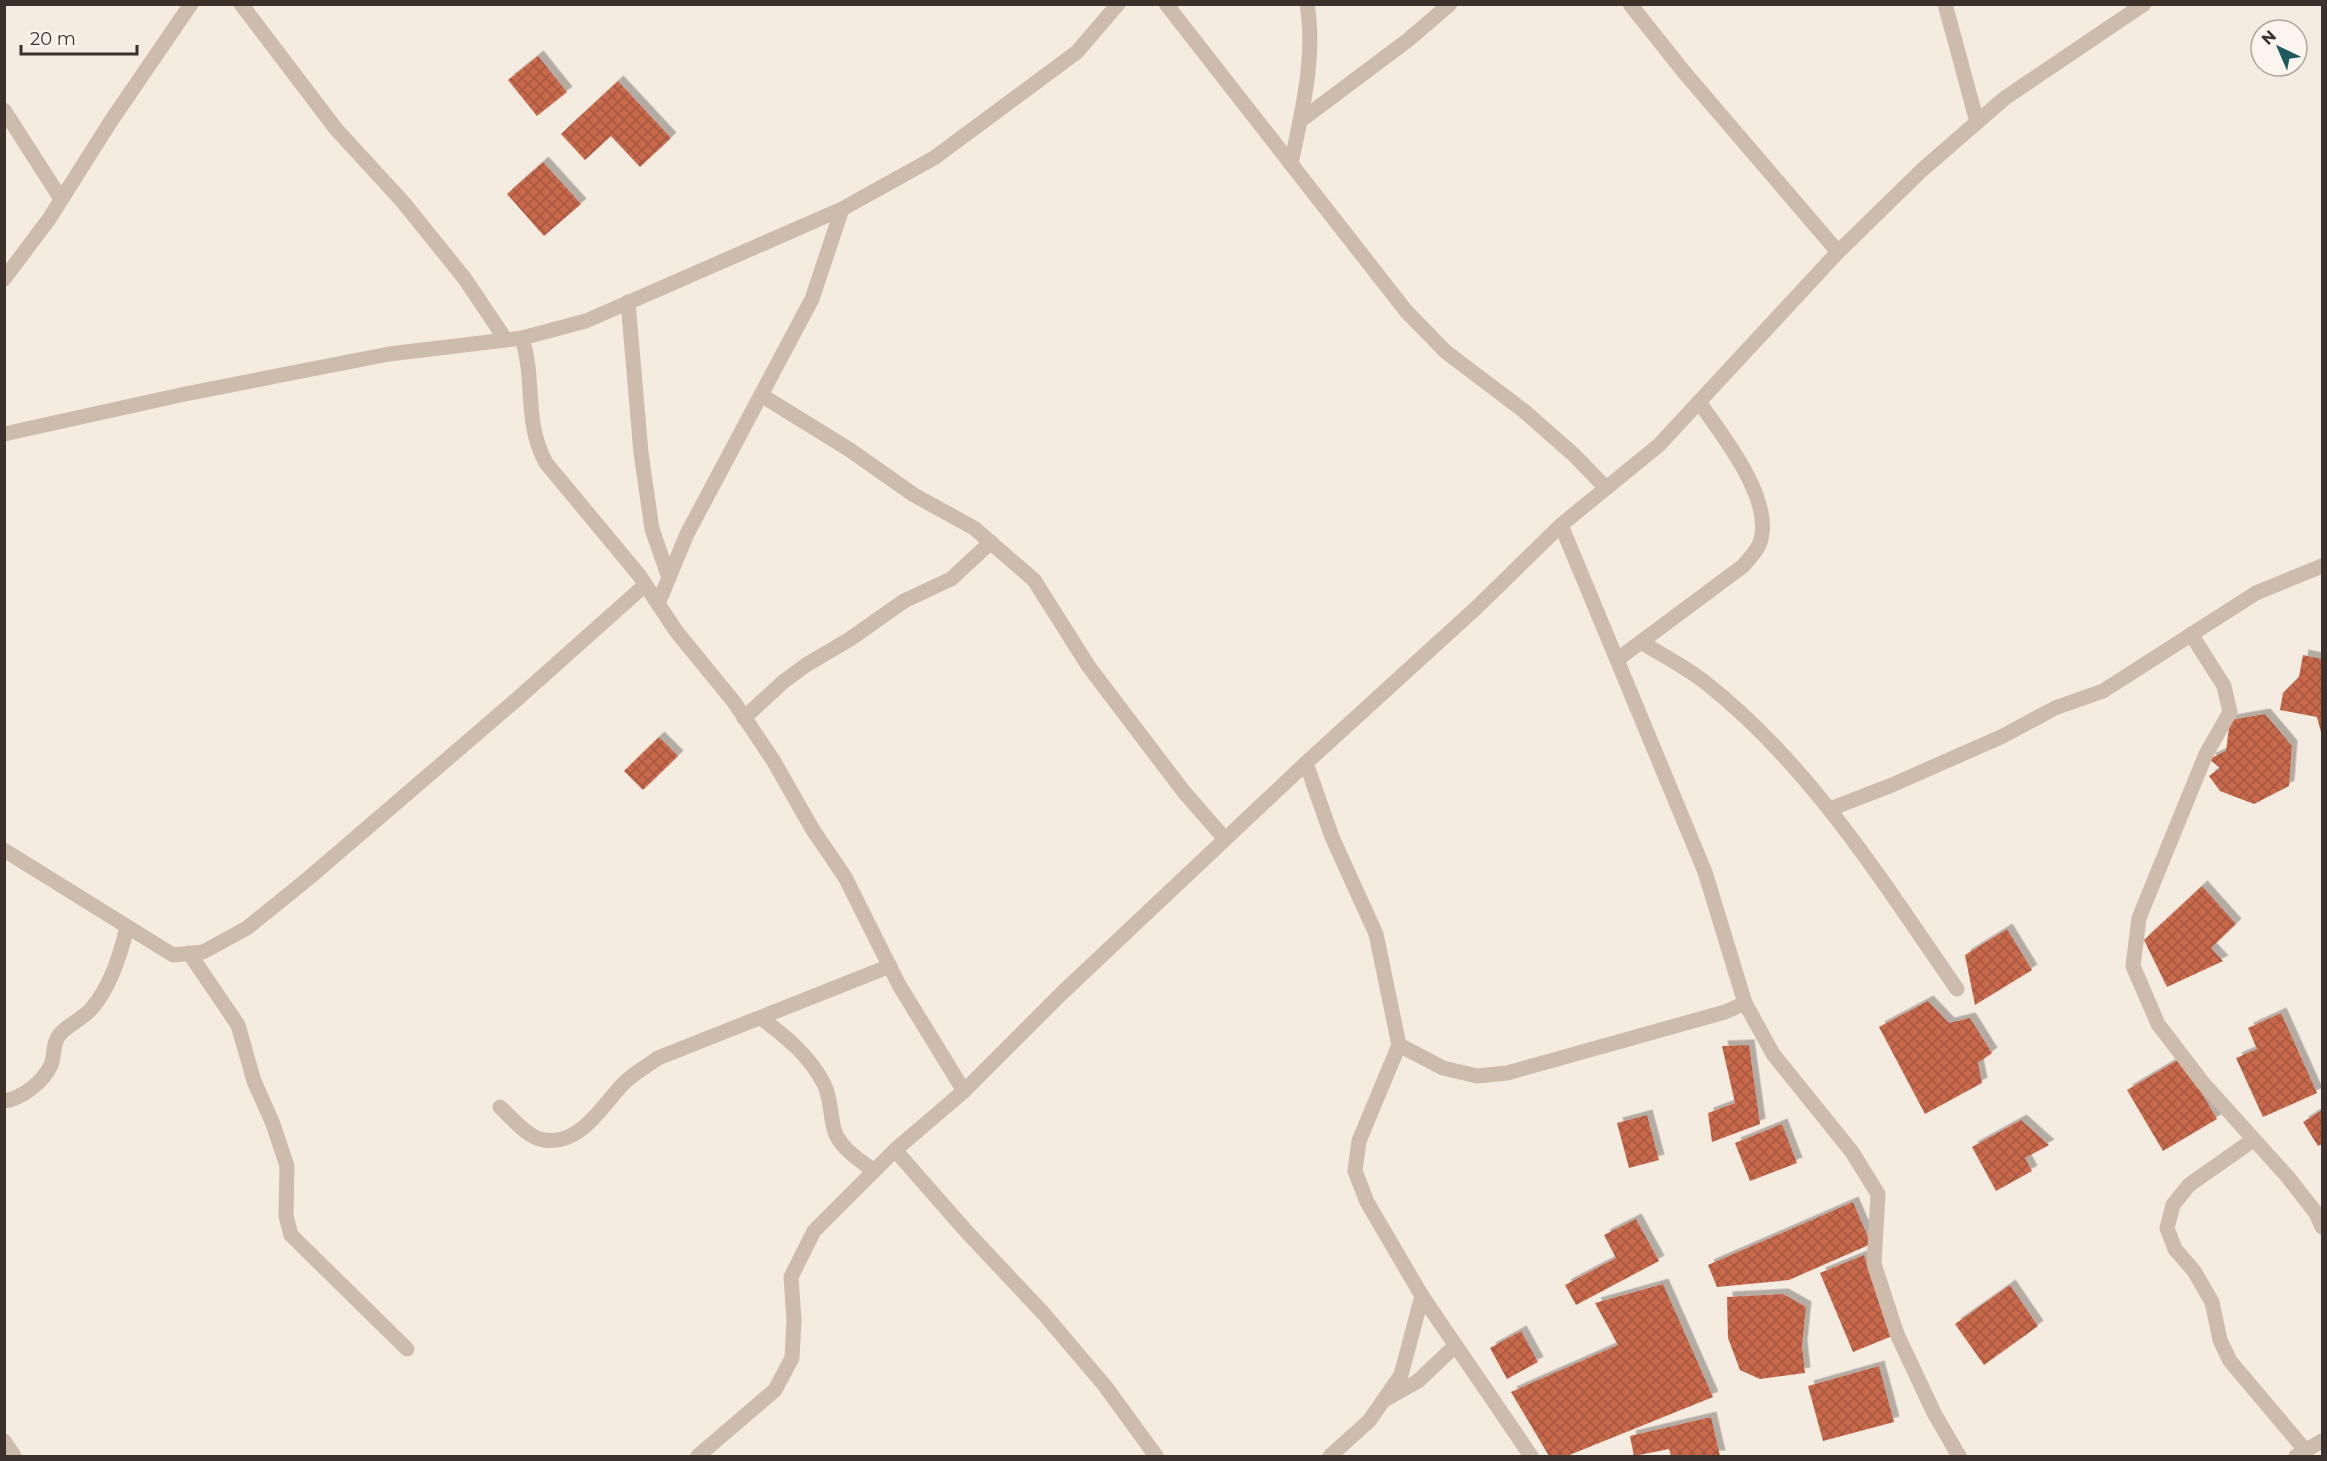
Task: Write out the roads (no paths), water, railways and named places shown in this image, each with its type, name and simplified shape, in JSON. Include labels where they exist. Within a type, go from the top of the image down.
[{"type":"street","points":[[4,279],[61,199],[191,4]]},
{"type":"street","points":[[241,4],[336,129],[403,202],[465,279],[506,340]]},
{"type":"street","points":[[4,434],[185,394],[389,354],[522,338],[586,321],[842,209],[934,158],[1077,52],[1118,4]]},
{"type":"street","points":[[1166,4],[1406,311],[1446,351],[1524,411],[1574,455],[1606,488]]},
{"type":"street","points":[[1291,164],[1307,87],[1310,26],[1307,4]]},
{"type":"street","points":[[1300,121],[1450,4]]},
{"type":"street","points":[[1630,4],[1684,72],[1838,252]]},
{"type":"street","points":[[1945,4],[1977,122]]},
{"type":"street","points":[[698,1456],[775,1390],[792,1358],[794,1320],[791,1277],[814,1231],[895,1150],[964,1091],[1062,993],[1306,763],[1476,608],[1561,525],[1659,445],[1838,252],[1922,170],[2005,98],[2144,4]]},
{"type":"street","points":[[4,110],[61,199]]},
{"type":"street","points":[[658,604],[687,534],[812,299],[842,209]]},
{"type":"street","points":[[628,302],[641,453],[652,529],[669,578]]},
{"type":"street","points":[[522,338],[529,359],[531,416],[537,445],[546,462],[645,585],[773,760],[813,830],[845,877],[890,966],[964,1091]]},
{"type":"street","points":[[761,395],[850,450],[914,495],[974,528],[1034,580],[1089,667],[1184,792],[1225,839]]},
{"type":"street","points":[[1618,659],[1743,566],[1758,547],[1763,518],[1750,480],[1699,402]]},
{"type":"street","points":[[1561,525],[1705,872],[1745,1003],[1773,1054],[1852,1152],[1878,1194],[1874,1264],[1897,1334],[1934,1413],[1959,1456]]},
{"type":"street","points":[[744,718],[783,682],[806,665],[850,639],[904,601],[951,579],[991,542]]},
{"type":"street","points":[[1830,809],[1892,785],[1993,740],[2055,708],[2103,691],[2256,593],[2322,566]]},
{"type":"street","points":[[4,850],[173,955],[203,952],[248,928],[283,899],[516,700],[645,585]]},
{"type":"street","points":[[2191,634],[2224,686],[2230,712],[2206,754],[2139,918],[2133,966],[2158,1023],[2203,1083],[2287,1176],[2316,1213],[2322,1227]]},
{"type":"street","points":[[1641,642],[1706,682],[1776,747],[1844,825],[1957,989]]},
{"type":"street","points":[[1306,763],[1332,837],[1376,934],[1399,1045],[1359,1141],[1355,1171],[1367,1202],[1422,1296],[1531,1456]]},
{"type":"street","points":[[4,1101],[20,1097],[38,1082],[52,1064],[55,1042],[59,1035],[80,1020],[93,1006],[115,964],[127,927]]},
{"type":"street","points":[[189,953],[238,1025],[254,1081],[273,1124],[287,1166],[286,1216],[291,1235],[407,1349]]},
{"type":"street","points":[[500,1107],[527,1132],[544,1141],[567,1138],[594,1119],[625,1082],[658,1058],[890,966]]},
{"type":"street","points":[[1399,1045],[1443,1068],[1477,1076],[1507,1073],[1725,1012],[1745,1003]]},
{"type":"street","points":[[761,1018],[784,1036],[816,1069],[826,1086],[834,1130],[840,1142],[874,1171]]},
{"type":"street","points":[[2253,1140],[2189,1185],[2173,1205],[2168,1228],[2175,1249],[2193,1271],[2212,1302],[2220,1340],[2230,1360],[2301,1454],[2322,1441]]},
{"type":"street","points":[[895,1150],[1075,1350],[1105,1386],[1156,1456]]},
{"type":"street","points":[[1330,1456],[1369,1421],[1401,1375],[1422,1296]]},
{"type":"street","points":[[1383,1401],[1418,1381],[1455,1346]]},
{"type":"street","points":[[4,1441],[13,1456]]}]
